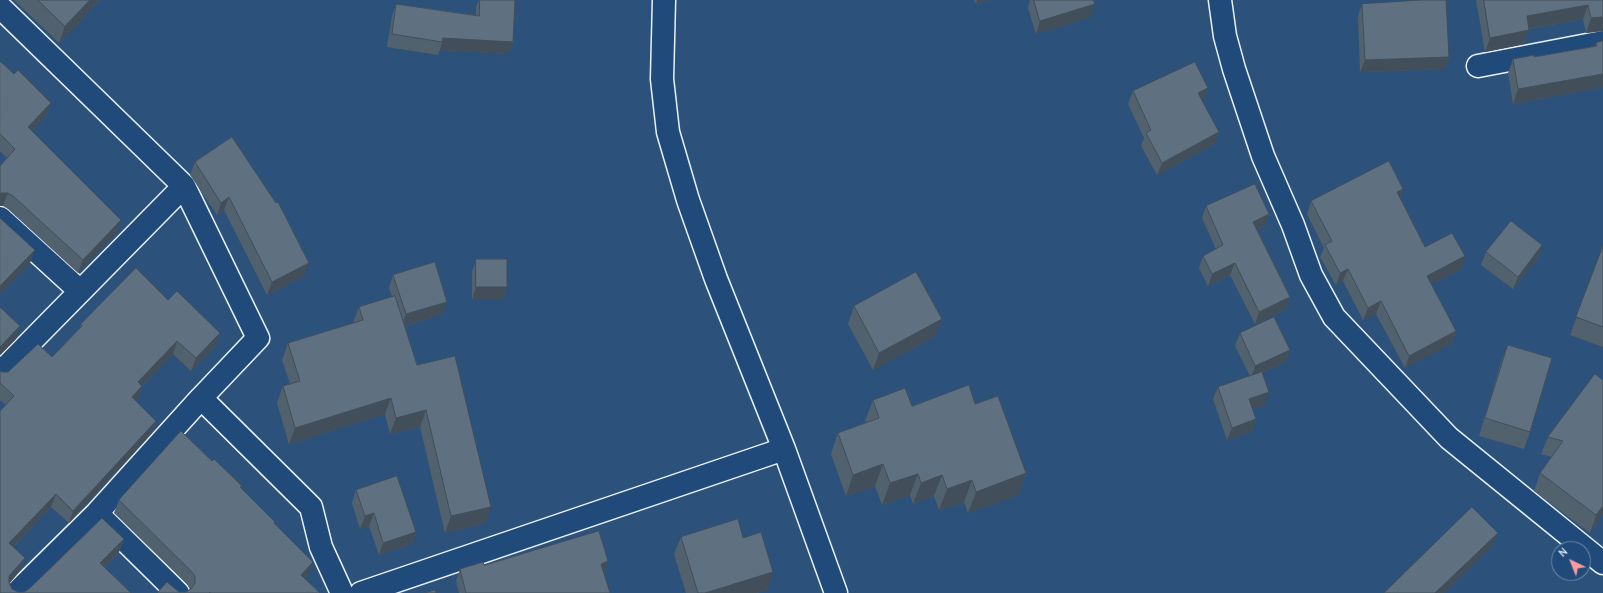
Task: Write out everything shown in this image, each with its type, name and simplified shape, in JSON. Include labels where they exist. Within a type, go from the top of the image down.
[{"type":"street","points":[[664,0],[662,79],[668,132],[688,200],[716,279],[784,449],[836,593]]},
{"type":"street","points":[[1220,0],[1225,36],[1230,56],[1263,156],[1293,225],[1311,275],[1334,317],[1449,438],[1603,563]]},
{"type":"street","points":[[0,7],[184,186],[258,338],[200,398],[97,513],[16,593]]},
{"type":"street","points":[[1478,66],[1603,42]]},
{"type":"street","points":[[0,373],[184,186]]},
{"type":"street","points":[[0,218],[80,291]]},
{"type":"street","points":[[200,398],[311,507],[321,547],[342,593]]},
{"type":"street","points":[[361,593],[784,449]]},
{"type":"street","points":[[97,513],[178,593]]},
{"type":"building","points":[[38,0],[90,0],[65,26]]},
{"type":"building","points":[[480,0],[515,0],[513,42],[443,38],[442,42],[392,34],[396,4],[479,16]]},
{"type":"building","points":[[1034,0],[1093,0],[1095,4],[1040,21]]},
{"type":"building","points":[[1446,0],[1449,57],[1365,60],[1362,4]]},
{"type":"building","points":[[1484,0],[1603,0],[1603,17],[1591,18],[1588,5],[1527,16],[1529,30],[1490,38]]},
{"type":"building","points":[[1603,41],[1603,74],[1518,89],[1513,59],[1534,55],[1534,57],[1597,46],[1596,43]]},
{"type":"building","points":[[0,61],[14,74],[18,70],[51,103],[28,127],[121,220],[83,260],[13,196],[8,193],[0,194],[0,166],[15,149],[0,134]]},
{"type":"building","points":[[1195,62],[1208,88],[1198,93],[1219,132],[1162,163],[1146,133],[1151,130],[1133,91]]},
{"type":"building","points":[[232,137],[276,203],[278,202],[309,263],[272,282],[229,197],[221,203],[195,162]]},
{"type":"building","points":[[1389,161],[1403,189],[1397,192],[1425,247],[1452,233],[1465,256],[1427,276],[1456,331],[1409,356],[1381,301],[1368,308],[1348,269],[1340,273],[1325,245],[1332,241],[1311,201]]},
{"type":"building","points":[[1255,184],[1269,214],[1253,222],[1290,297],[1259,312],[1235,263],[1212,274],[1203,256],[1223,245],[1206,206]]},
{"type":"building","points":[[0,218],[35,250],[0,286]]},
{"type":"building","points":[[1511,221],[1542,245],[1518,277],[1486,252]]},
{"type":"building","points":[[1603,246],[1603,327],[1576,317]]},
{"type":"building","points":[[476,259],[507,259],[507,287],[476,287]]},
{"type":"building","points":[[435,262],[447,302],[406,314],[393,275]]},
{"type":"building","points":[[136,268],[168,300],[177,291],[220,333],[196,358],[177,341],[138,382],[142,386],[132,397],[156,421],[73,511],[56,494],[9,543],[25,558],[9,576],[9,583],[12,589],[18,592],[24,592],[29,589],[102,518],[124,539],[100,563],[131,593],[0,593],[0,411],[14,396],[0,383],[0,371],[8,372],[38,344],[52,357],[82,326],[81,324]]},
{"type":"building","points":[[916,272],[942,319],[879,353],[854,306]]},
{"type":"building","points":[[395,296],[417,365],[455,356],[491,507],[451,516],[426,410],[396,418],[391,398],[295,428],[283,386],[300,381],[288,343],[363,320],[359,307]]},
{"type":"building","points":[[0,307],[20,326],[0,347]]},
{"type":"building","points":[[1274,317],[1290,350],[1255,366],[1240,333]]},
{"type":"building","points":[[1508,345],[1552,358],[1530,432],[1485,418]]},
{"type":"building","points":[[1262,372],[1269,392],[1249,399],[1256,419],[1232,428],[1218,387]]},
{"type":"building","points":[[1595,374],[1603,380],[1603,506],[1596,515],[1540,473],[1563,441],[1548,437]]},
{"type":"building","points":[[969,385],[975,404],[998,396],[1026,473],[976,492],[972,480],[947,489],[942,475],[921,483],[918,474],[890,483],[883,464],[853,475],[838,433],[879,418],[873,400],[905,388],[912,406]]},
{"type":"building","points":[[181,431],[212,461],[214,459],[242,486],[240,487],[313,562],[301,575],[320,593],[157,593],[167,582],[179,592],[186,592],[191,589],[195,583],[195,576],[119,500]]},
{"type":"building","points":[[397,476],[416,532],[383,543],[374,513],[365,516],[356,490]]},
{"type":"building","points":[[1472,507],[1498,533],[1435,593],[1384,593]]},
{"type":"building","points":[[738,519],[743,538],[761,532],[773,572],[705,593],[698,593],[681,537]]},
{"type":"building","points":[[599,531],[608,561],[601,564],[610,593],[466,593],[460,569],[483,562],[484,565]]},
{"type":"building","points":[[435,590],[436,593],[425,593]]}]
